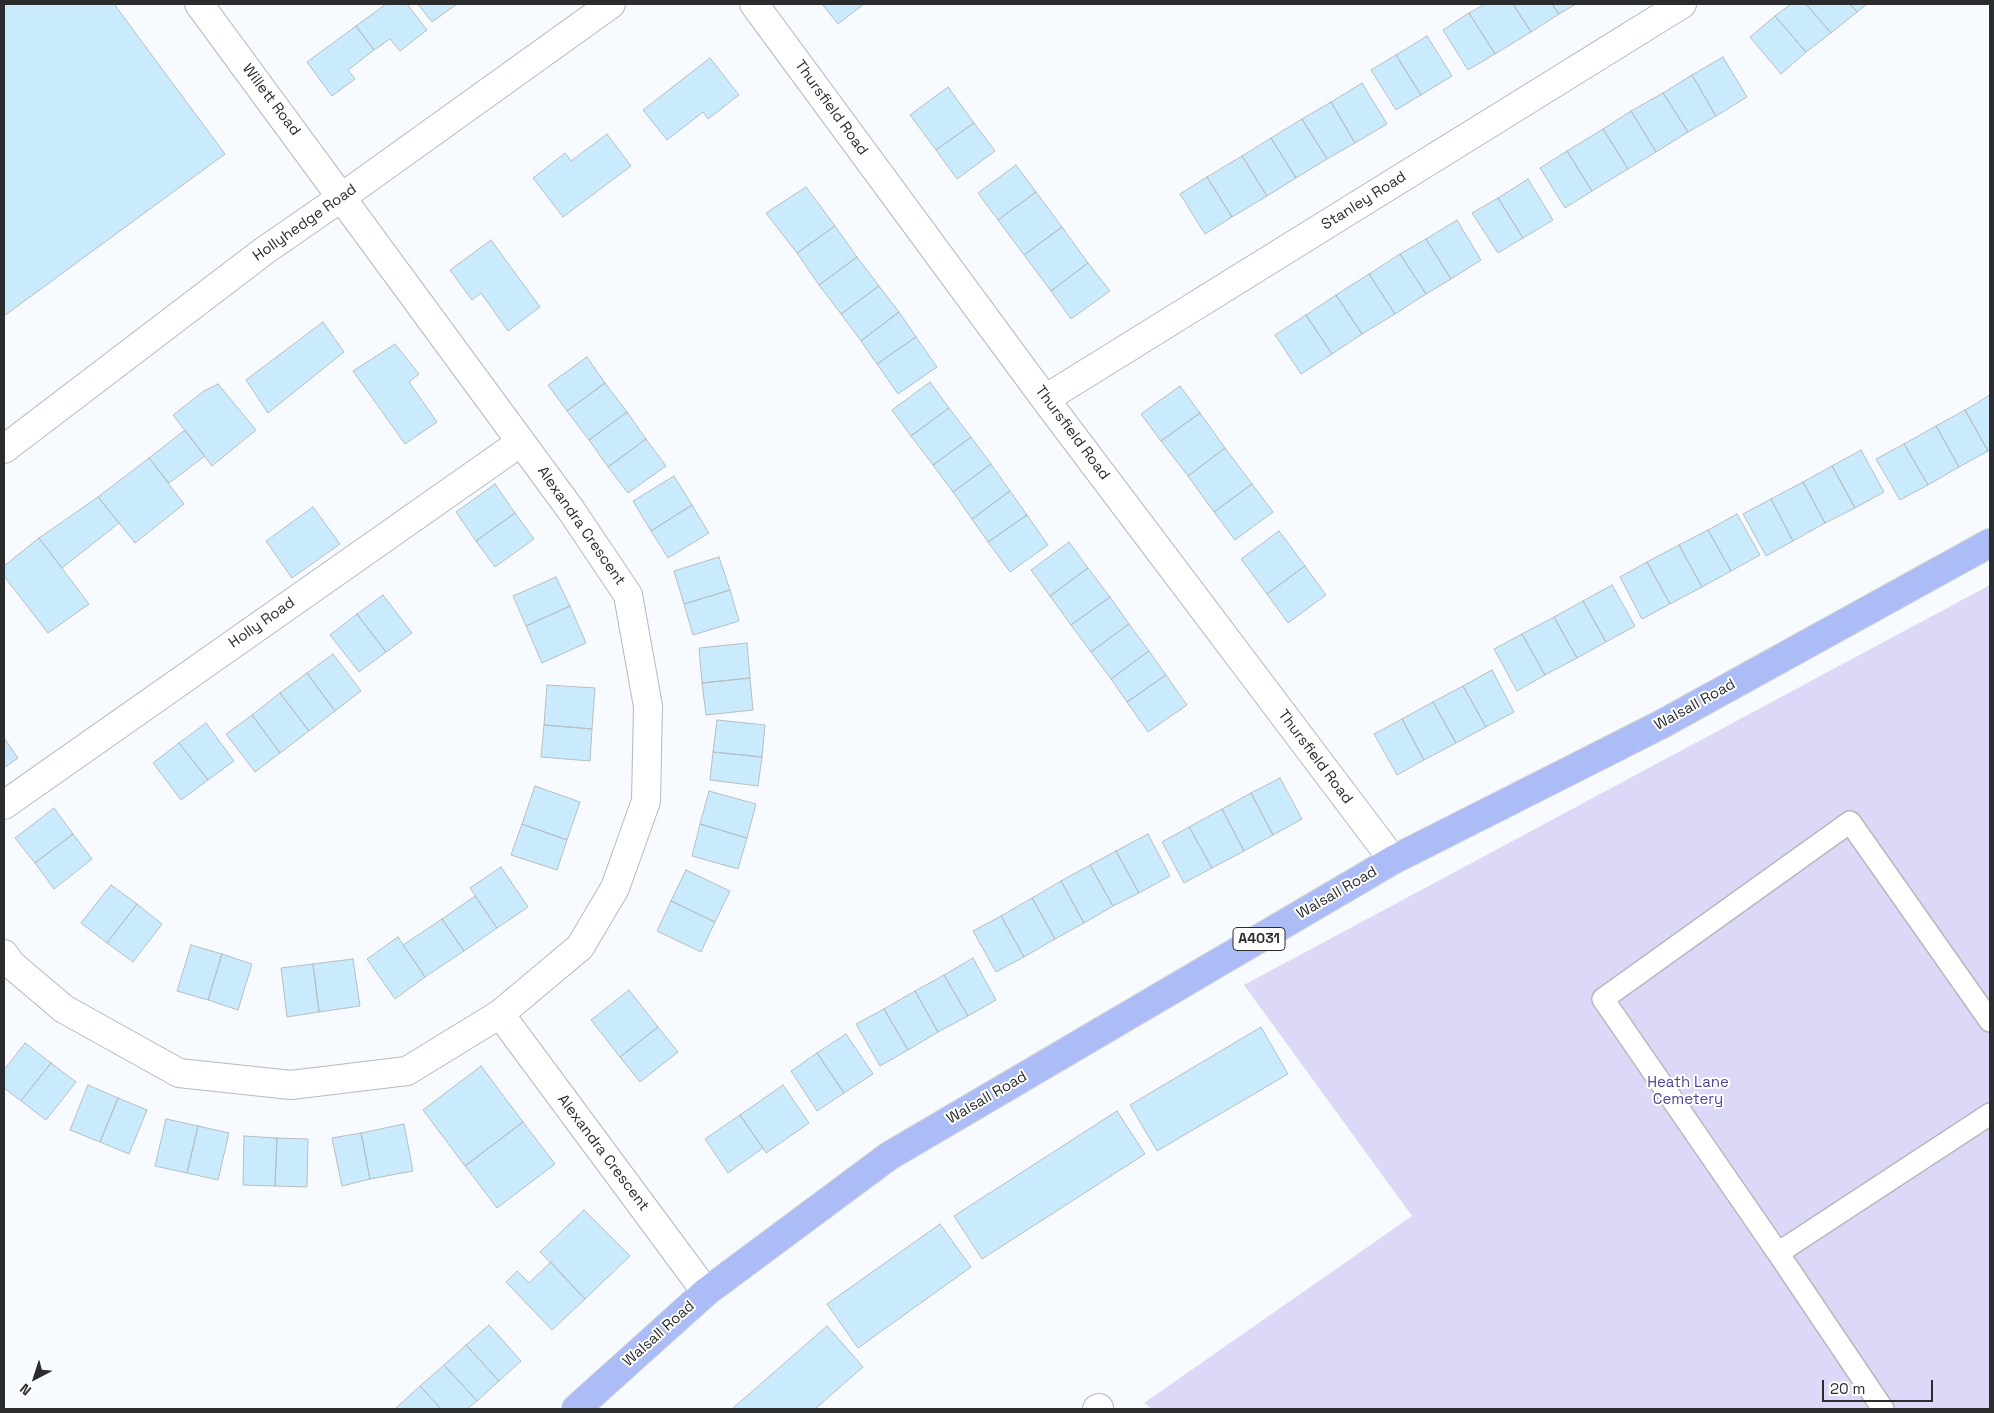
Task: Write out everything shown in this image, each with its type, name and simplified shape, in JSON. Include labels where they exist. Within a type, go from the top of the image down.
[{"type":"main road","name":"Walsall Road","points":[[576,1409],[706,1292],[889,1156],[1393,860],[1662,724],[1990,543]]},
{"type":"street","name":"Willett Road","points":[[199,4],[342,197]]},
{"type":"street","name":"Hollyhedge Road","points":[[4,449],[264,251],[611,4]]},
{"type":"street","name":"Thursfield Road","points":[[754,4],[1045,398],[1393,860]]},
{"type":"street","name":"Stanley Road","points":[[1045,398],[1682,4]]},
{"type":"street","name":"Alexandra Crescent","points":[[4,954],[12,965],[64,1009],[179,1072],[291,1084],[407,1071],[500,1014],[580,947],[615,888],[646,801],[648,706],[628,594],[521,442],[342,197]]},
{"type":"street","name":"Holly Road","points":[[4,805],[521,442]]},
{"type":"street","name":"Alexandra Crescent","points":[[500,1014],[706,1292]]},
{"type":"lane","points":[[1883,1409],[1603,999],[1850,822],[1990,1022]]},
{"type":"lane","points":[[1778,1253],[1990,1114]]},
{"type":"green space","name":"Heath Lane Cemetery","points":[[1990,585],[1990,1409],[1152,1409],[1144,1403],[1412,1216],[1244,985]]},
{"type":"building","points":[[4,4],[114,4],[225,154],[4,316]]},
{"type":"building","points":[[386,4],[407,4],[427,30],[400,51],[390,39],[374,50],[356,26]]},
{"type":"building","points":[[418,4],[457,4],[432,22]]},
{"type":"building","points":[[822,4],[864,4],[838,24]]},
{"type":"building","points":[[1485,4],[1513,4],[1531,32],[1495,54],[1469,13]]},
{"type":"building","points":[[1513,4],[1552,4],[1559,14],[1531,32]]},
{"type":"building","points":[[1552,4],[1576,4],[1559,14]]},
{"type":"building","points":[[1791,4],[1806,4],[1831,33],[1806,52],[1775,16]]},
{"type":"building","points":[[1806,4],[1850,4],[1857,12],[1831,33]]},
{"type":"building","points":[[1850,4],[1867,4],[1857,12]]},
{"type":"building","points":[[1469,13],[1495,54],[1468,70],[1443,30]]},
{"type":"building","points":[[1775,16],[1806,52],[1781,74],[1750,37]]},
{"type":"building","points":[[356,26],[374,50],[348,70],[355,79],[332,96],[307,62]]},
{"type":"building","points":[[1427,36],[1452,76],[1421,95],[1396,55]]},
{"type":"building","points":[[1396,55],[1421,95],[1396,110],[1371,70]]},
{"type":"building","points":[[1723,57],[1747,97],[1716,116],[1692,75]]},
{"type":"building","points":[[710,58],[739,95],[708,119],[703,112],[667,140],[643,110]]},
{"type":"building","points":[[1692,75],[1716,116],[1688,132],[1663,93]]},
{"type":"building","points":[[1362,83],[1387,124],[1355,143],[1331,102]]},
{"type":"building","points":[[948,87],[974,123],[936,150],[910,115]]},
{"type":"building","points":[[1663,93],[1688,132],[1656,152],[1631,111]]},
{"type":"building","points":[[1331,102],[1355,143],[1327,159],[1302,119]]},
{"type":"building","points":[[1631,111],[1656,152],[1628,169],[1603,129]]},
{"type":"building","points":[[1302,119],[1327,159],[1296,178],[1271,138]]},
{"type":"building","points":[[974,123],[995,151],[957,179],[936,150]]},
{"type":"building","points":[[1603,129],[1628,169],[1592,191],[1567,151]]},
{"type":"building","points":[[607,134],[631,166],[563,217],[533,178],[565,153],[571,161]]},
{"type":"building","points":[[1271,138],[1296,178],[1267,196],[1242,156]]},
{"type":"building","points":[[1567,151],[1592,191],[1565,208],[1540,168]]},
{"type":"building","points":[[1242,156],[1267,196],[1232,217],[1207,177]]},
{"type":"building","points":[[1016,165],[1036,192],[998,220],[978,193]]},
{"type":"building","points":[[1207,177],[1232,217],[1205,234],[1180,194]]},
{"type":"building","points":[[1528,179],[1553,220],[1523,238],[1498,198]]},
{"type":"building","points":[[806,187],[835,226],[797,253],[766,213]]},
{"type":"building","points":[[1036,192],[1062,227],[1024,255],[998,220]]},
{"type":"building","points":[[1498,198],[1523,238],[1498,253],[1472,213]]},
{"type":"building","points":[[1457,220],[1481,260],[1451,279],[1426,239]]},
{"type":"building","points":[[835,226],[857,257],[819,285],[797,253]]},
{"type":"building","points":[[1062,227],[1088,263],[1051,291],[1024,255]]},
{"type":"building","points":[[1426,239],[1451,279],[1426,294],[1400,254]]},
{"type":"building","points":[[491,240],[540,307],[508,331],[481,293],[472,300],[450,270]]},
{"type":"building","points":[[1400,254],[1426,294],[1395,314],[1369,274]]},
{"type":"building","points":[[857,257],[879,286],[841,314],[819,285]]},
{"type":"building","points":[[1088,263],[1110,291],[1071,319],[1051,291]]},
{"type":"building","points":[[1369,274],[1395,314],[1362,334],[1336,295]]},
{"type":"building","points":[[879,286],[899,312],[861,341],[841,314]]},
{"type":"building","points":[[1336,295],[1362,334],[1332,354],[1306,315]]},
{"type":"building","points":[[899,312],[916,337],[877,364],[861,341]]},
{"type":"building","points":[[1306,315],[1332,354],[1301,374],[1275,335]]},
{"type":"building","points":[[323,322],[344,352],[268,413],[246,380]]},
{"type":"building","points":[[916,337],[937,367],[898,394],[877,364]]},
{"type":"building","points":[[395,344],[419,374],[409,382],[437,422],[405,444],[353,371]]},
{"type":"building","points":[[587,357],[605,383],[567,411],[548,385]]},
{"type":"building","points":[[930,382],[949,408],[911,436],[892,410]]},
{"type":"building","points":[[605,383],[627,412],[589,440],[567,411]]},
{"type":"building","points":[[218,384],[256,430],[212,466],[173,415],[204,391]]},
{"type":"building","points":[[1180,386],[1200,413],[1161,441],[1141,414]]},
{"type":"building","points":[[1990,395],[1990,450],[1988,451],[1965,410]]},
{"type":"building","points":[[949,408],[971,437],[933,465],[911,436]]},
{"type":"building","points":[[1965,410],[1988,451],[1959,467],[1936,426]]},
{"type":"building","points":[[627,412],[646,439],[608,467],[589,440]]},
{"type":"building","points":[[1200,413],[1225,448],[1188,476],[1161,441]]},
{"type":"building","points":[[1936,426],[1959,467],[1928,485],[1904,444]]},
{"type":"building","points":[[185,430],[205,456],[169,483],[149,458]]},
{"type":"building","points":[[971,437],[991,464],[953,492],[933,465]]},
{"type":"building","points":[[646,439],[666,466],[628,493],[608,467]]},
{"type":"building","points":[[1904,444],[1928,485],[1900,500],[1876,459]]},
{"type":"building","points":[[1225,448],[1252,484],[1214,512],[1188,476]]},
{"type":"building","points":[[1861,450],[1884,492],[1855,508],[1832,466]]},
{"type":"building","points":[[149,458],[184,504],[135,543],[98,497]]},
{"type":"building","points":[[991,464],[1010,491],[972,519],[953,492]]},
{"type":"building","points":[[1832,466],[1855,508],[1825,523],[1803,482]]},
{"type":"building","points":[[674,476],[692,505],[651,531],[633,501]]},
{"type":"building","points":[[1803,482],[1825,523],[1793,541],[1771,499]]},
{"type":"building","points":[[495,484],[515,513],[476,541],[456,512]]},
{"type":"building","points":[[1252,484],[1273,512],[1235,540],[1214,512]]},
{"type":"building","points":[[1010,491],[1027,515],[988,542],[972,519]]},
{"type":"building","points":[[98,497],[119,523],[62,568],[39,538]]},
{"type":"building","points":[[1771,499],[1793,541],[1766,556],[1743,514]]},
{"type":"building","points":[[692,505],[709,533],[668,558],[651,531]]},
{"type":"building","points":[[313,507],[340,544],[292,578],[266,541]]},
{"type":"building","points":[[515,513],[534,539],[495,567],[476,541]]},
{"type":"building","points":[[1737,514],[1760,555],[1731,571],[1708,530]]},
{"type":"building","points":[[1027,515],[1048,545],[1010,572],[988,542]]},
{"type":"building","points":[[1708,530],[1731,571],[1702,587],[1679,545]]},
{"type":"building","points":[[1279,531],[1305,566],[1267,594],[1241,559]]},
{"type":"building","points":[[39,538],[89,604],[48,633],[4,576],[4,566]]},
{"type":"building","points":[[1069,542],[1088,568],[1050,596],[1031,570]]},
{"type":"building","points":[[1679,545],[1702,587],[1670,604],[1647,562]]},
{"type":"building","points":[[719,557],[730,590],[684,604],[674,571]]},
{"type":"building","points":[[1647,562],[1670,604],[1642,619],[1620,577]]},
{"type":"building","points":[[1305,566],[1326,595],[1288,623],[1267,594]]},
{"type":"building","points":[[1088,568],[1110,597],[1071,625],[1050,596]]},
{"type":"building","points":[[556,577],[570,606],[526,626],[513,596]]},
{"type":"building","points":[[1612,585],[1635,626],[1606,642],[1583,601]]},
{"type":"building","points":[[730,590],[739,621],[693,635],[684,604]]},
{"type":"building","points":[[383,595],[412,633],[386,652],[357,614]]},
{"type":"building","points":[[1110,597],[1129,624],[1091,652],[1071,625]]},
{"type":"building","points":[[1583,601],[1606,642],[1577,658],[1554,617]]},
{"type":"building","points":[[570,606],[586,643],[542,663],[526,626]]},
{"type":"building","points":[[357,614],[386,652],[359,672],[330,635]]},
{"type":"building","points":[[1554,617],[1577,658],[1545,675],[1522,634]]},
{"type":"building","points":[[1129,624],[1149,651],[1111,679],[1091,652]]},
{"type":"building","points":[[1522,634],[1545,675],[1517,691],[1494,649]]},
{"type":"building","points":[[747,643],[750,678],[702,683],[699,648]]},
{"type":"building","points":[[1149,651],[1166,675],[1127,702],[1111,679]]},
{"type":"building","points":[[333,654],[361,691],[335,711],[307,673]]},
{"type":"building","points":[[1492,670],[1514,712],[1486,727],[1463,686]]},
{"type":"building","points":[[307,673],[335,711],[309,731],[280,693]]},
{"type":"building","points":[[1166,675],[1187,705],[1148,732],[1127,702]]},
{"type":"building","points":[[750,678],[753,710],[706,715],[702,683]]},
{"type":"building","points":[[547,685],[595,688],[592,729],[544,725]]},
{"type":"building","points":[[1463,686],[1486,727],[1456,743],[1433,702]]},
{"type":"building","points":[[280,693],[309,731],[280,753],[252,715]]},
{"type":"building","points":[[1433,702],[1456,743],[1424,760],[1402,719]]},
{"type":"building","points":[[252,715],[280,753],[255,772],[226,734]]},
{"type":"building","points":[[1402,719],[1424,760],[1397,775],[1374,734]]},
{"type":"building","points":[[717,720],[765,725],[762,757],[713,752]]},
{"type":"building","points":[[206,723],[234,761],[208,780],[179,743]]},
{"type":"building","points":[[544,725],[592,729],[590,761],[541,757]]},
{"type":"building","points":[[4,738],[18,758],[4,768]]},
{"type":"building","points":[[179,743],[208,780],[181,800],[153,763]]},
{"type":"building","points":[[713,752],[762,757],[758,786],[710,780]]},
{"type":"building","points":[[1280,778],[1302,819],[1273,835],[1251,793]]},
{"type":"building","points":[[535,786],[580,802],[567,840],[522,824]]},
{"type":"building","points":[[709,791],[756,804],[747,838],[700,824]]},
{"type":"building","points":[[1251,793],[1273,835],[1244,851],[1222,809]]},
{"type":"building","points":[[54,808],[73,834],[35,863],[15,838]]},
{"type":"building","points":[[1222,809],[1244,851],[1212,868],[1189,827]]},
{"type":"building","points":[[522,824],[567,840],[557,870],[511,855]]},
{"type":"building","points":[[700,824],[747,838],[738,869],[692,856]]},
{"type":"building","points":[[1189,827],[1212,868],[1184,883],[1162,842]]},
{"type":"building","points":[[73,834],[92,859],[54,889],[35,863]]},
{"type":"building","points":[[1148,834],[1170,876],[1139,893],[1116,851]]},
{"type":"building","points":[[1116,851],[1139,893],[1113,906],[1090,865]]},
{"type":"building","points":[[1090,865],[1113,906],[1084,923],[1061,881]]},
{"type":"building","points":[[501,867],[528,907],[497,928],[470,888]]},
{"type":"building","points":[[686,870],[730,891],[715,922],[671,901]]},
{"type":"building","points":[[1061,881],[1084,923],[1055,939],[1032,898]]},
{"type":"building","points":[[111,885],[137,904],[107,943],[81,923]]},
{"type":"building","points":[[475,896],[497,928],[464,951],[442,919]]},
{"type":"building","points":[[1032,898],[1055,939],[1024,957],[1001,916]]},
{"type":"building","points":[[671,901],[715,922],[701,952],[657,931]]},
{"type":"building","points":[[137,904],[162,924],[133,962],[107,943]]},
{"type":"building","points":[[1001,916],[1024,957],[996,972],[973,931]]},
{"type":"building","points":[[442,919],[464,951],[425,977],[403,945]]},
{"type":"building","points":[[398,937],[425,977],[395,999],[367,959]]},
{"type":"building","points":[[191,945],[222,954],[208,1000],[177,991]]},
{"type":"building","points":[[222,954],[252,964],[238,1010],[208,1000]]},
{"type":"building","points":[[973,958],[996,1000],[968,1016],[944,975]]},
{"type":"building","points":[[353,959],[360,1006],[319,1012],[313,964]]},
{"type":"building","points":[[313,964],[319,1012],[287,1017],[281,968]]},
{"type":"building","points":[[944,975],[968,1016],[938,1032],[915,991]]},
{"type":"building","points":[[629,990],[658,1027],[620,1057],[591,1020]]},
{"type":"building","points":[[915,991],[938,1032],[908,1050],[884,1009]]},
{"type":"building","points":[[884,1009],[908,1050],[880,1066],[856,1024]]},
{"type":"building","points":[[658,1027],[678,1052],[640,1082],[620,1057]]},
{"type":"building","points":[[1261,1027],[1288,1074],[1157,1151],[1130,1105]]},
{"type":"building","points":[[846,1034],[873,1074],[844,1093],[817,1053]]},
{"type":"building","points":[[25,1043],[51,1063],[21,1101],[4,1088],[4,1070]]},
{"type":"building","points":[[817,1053],[844,1093],[817,1111],[791,1071]]},
{"type":"building","points":[[51,1063],[76,1082],[46,1120],[21,1101]]},
{"type":"building","points":[[481,1066],[523,1122],[465,1166],[423,1110]]},
{"type":"building","points":[[88,1085],[118,1098],[100,1142],[70,1130]]},
{"type":"building","points":[[783,1085],[809,1123],[766,1153],[740,1115]]},
{"type":"building","points":[[118,1098],[147,1110],[129,1154],[100,1142]]},
{"type":"building","points":[[1117,1111],[1145,1154],[982,1259],[954,1216]]},
{"type":"building","points":[[740,1115],[763,1148],[728,1173],[705,1139]]},
{"type":"building","points":[[166,1119],[198,1126],[187,1173],[155,1166]]},
{"type":"building","points":[[523,1122],[555,1164],[497,1208],[465,1166]]},
{"type":"building","points":[[404,1124],[413,1171],[370,1179],[361,1133]]},
{"type":"building","points":[[198,1126],[229,1133],[218,1180],[187,1173]]},
{"type":"building","points":[[361,1133],[370,1179],[342,1186],[332,1138]]},
{"type":"building","points":[[244,1136],[277,1138],[275,1186],[243,1185]]},
{"type":"building","points":[[277,1138],[308,1139],[307,1187],[275,1186]]},
{"type":"building","points":[[584,1210],[630,1256],[585,1299],[540,1252]]},
{"type":"building","points":[[940,1224],[971,1267],[858,1348],[827,1304]]},
{"type":"building","points":[[551,1262],[585,1299],[552,1330],[506,1282],[517,1271],[529,1283]]},
{"type":"building","points":[[489,1325],[521,1361],[499,1381],[466,1345]]},
{"type":"building","points":[[827,1326],[863,1367],[815,1409],[732,1409]]},
{"type":"building","points":[[466,1345],[499,1381],[477,1401],[444,1365]]},
{"type":"building","points":[[444,1365],[477,1401],[467,1409],[441,1409],[420,1386]]},
{"type":"building","points":[[420,1386],[441,1409],[395,1409]]}]
